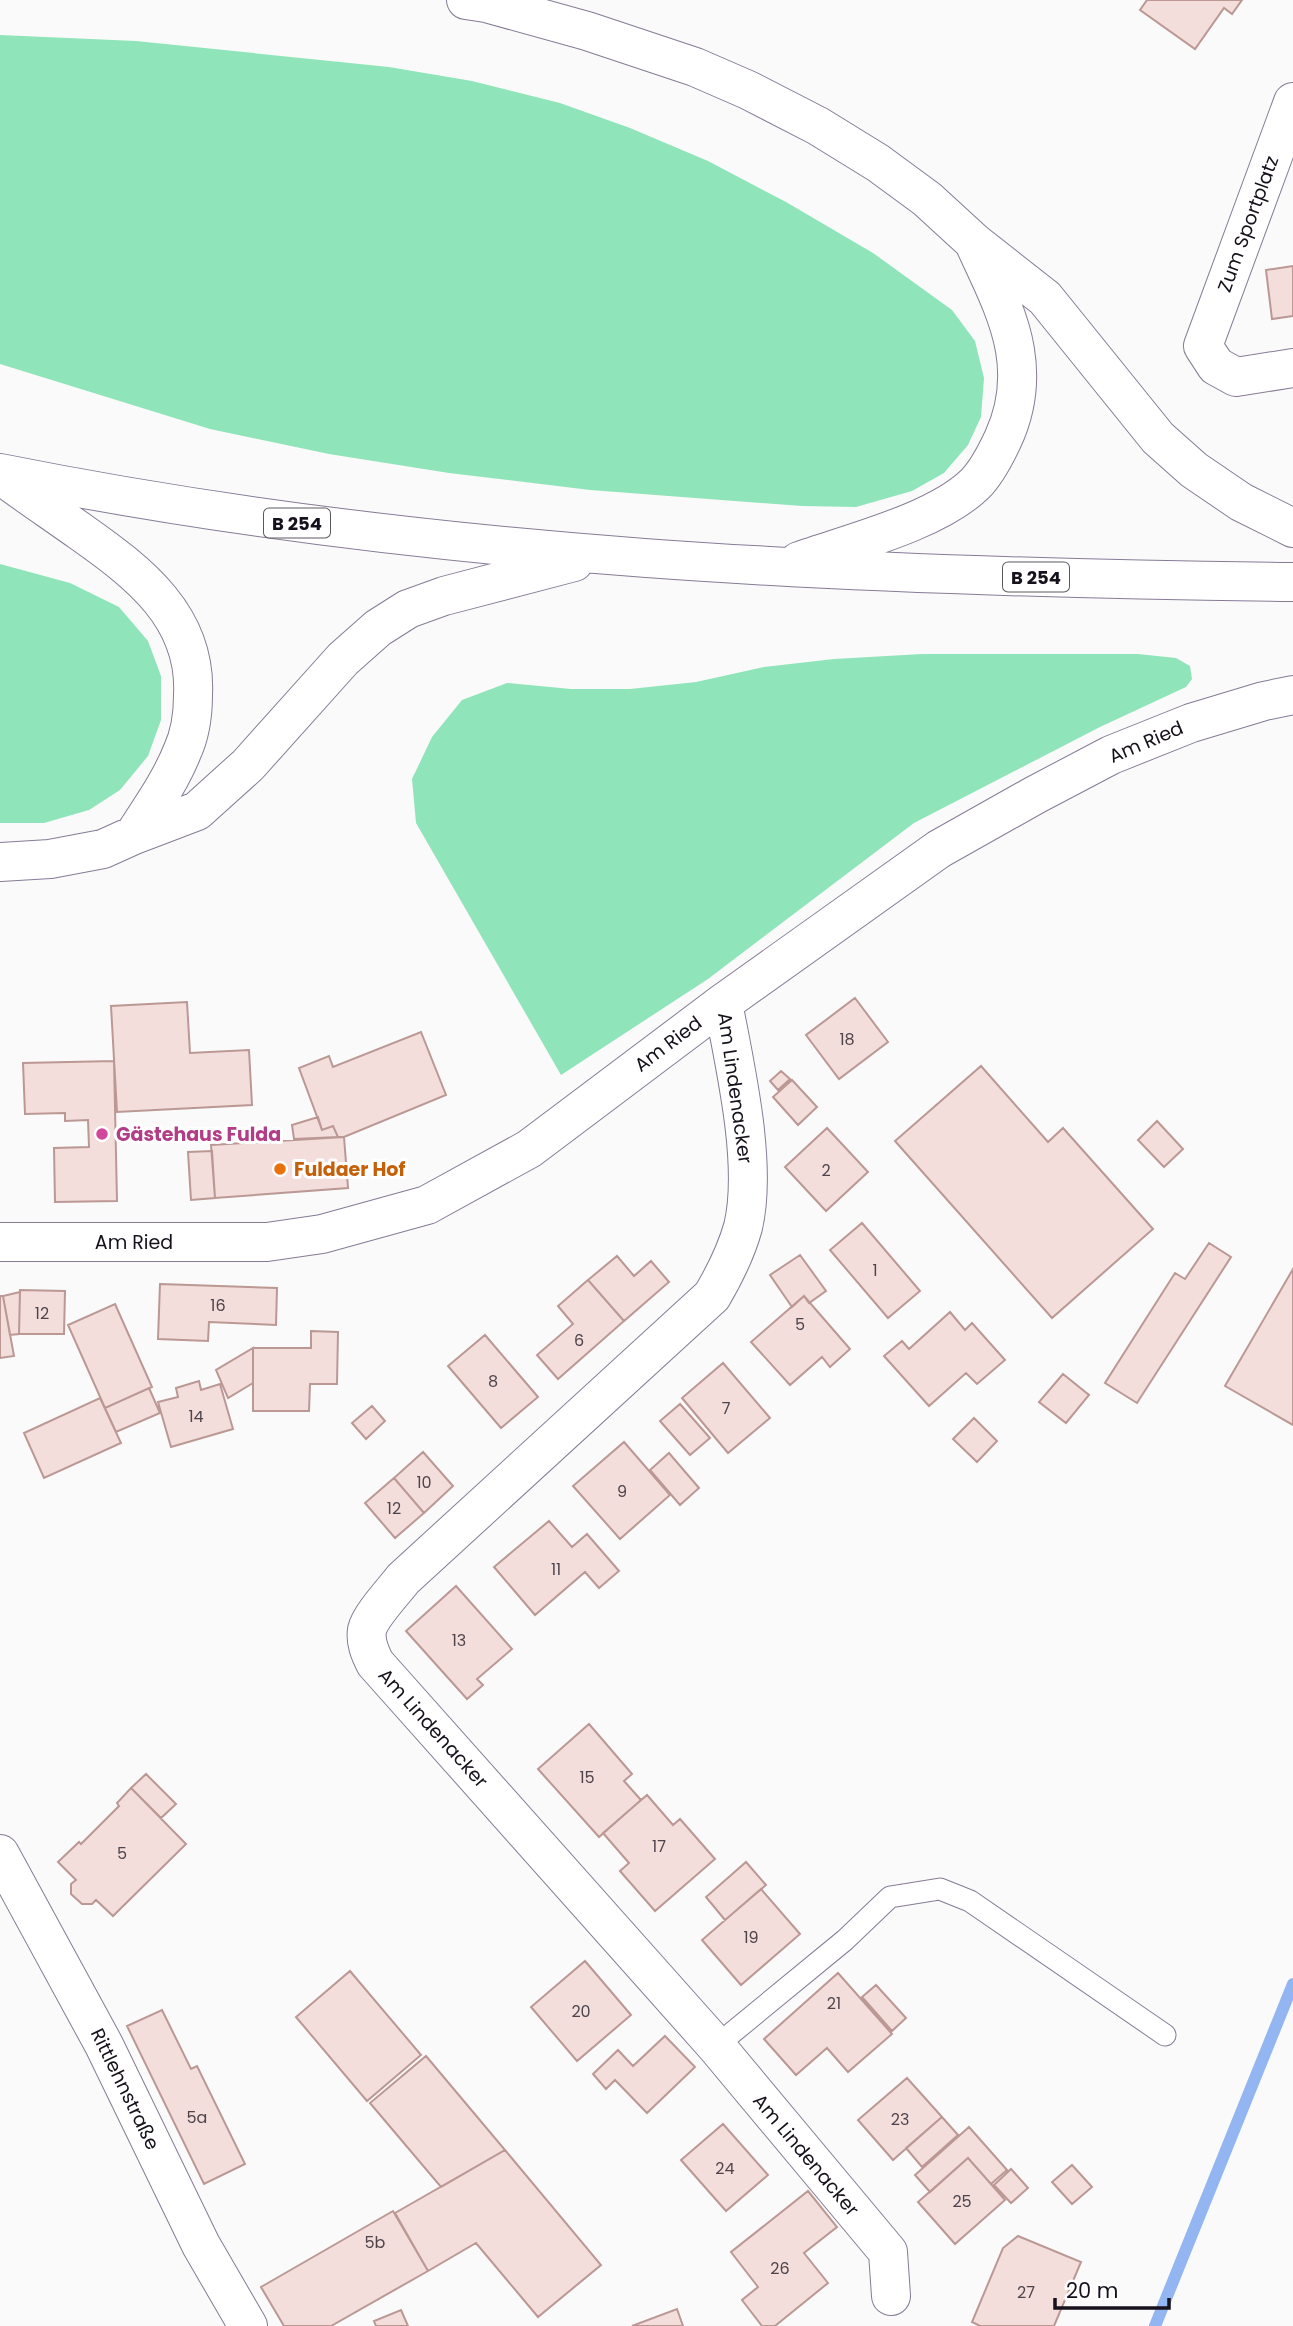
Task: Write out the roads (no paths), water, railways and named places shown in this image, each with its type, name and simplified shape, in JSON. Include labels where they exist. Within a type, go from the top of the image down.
[{"type":"main road","points":[[466,0],[537,17],[695,67],[748,90],[817,126],[878,163],[927,199],[975,243],[1045,298],[1158,438],[1194,470],[1241,502],[1293,528]]},
{"type":"main road","name":"Zum Sportplatz","points":[[1291,116],[1203,346],[1216,366],[1236,377],[1293,369]]},
{"type":"main road","points":[[779,568],[895,528],[942,507],[975,484],[997,452],[1012,420],[1018,383],[1015,350],[1005,316],[975,243]]},
{"type":"main road","points":[[0,474],[123,562],[154,590],[177,622],[189,652],[194,684],[192,714],[184,750],[163,791],[134,835]]},
{"type":"main road","name":"B 254","points":[[0,474],[230,514],[407,537],[596,556],[934,575],[1293,582]]},
{"type":"main road","points":[[0,862],[50,859],[103,849],[197,811],[248,765],[343,659],[378,628],[408,609],[444,596],[596,556]]},
{"type":"main road","name":"Am Ried","points":[[0,1242],[267,1242],[322,1234],[427,1205],[529,1149],[723,1003],[939,849],[1035,794],[1111,755],[1191,723],[1293,695]]},
{"type":"main road","name":"Am Lindenacker","points":[[723,1003],[746,1149],[747,1188],[743,1225],[732,1262],[712,1296],[403,1579],[367,1630],[367,1642],[375,1663],[716,2046],[888,2252],[891,2296]]},
{"type":"main road","name":"Rittlehnstraße","points":[[0,1854],[104,2045],[201,2245],[248,2326]]},
{"type":"lane","points":[[716,2046],[845,1940],[890,1897],[940,1889],[970,1900],[1165,2035]]},
{"type":"waterway","points":[[1155,2326],[1293,1984]]},
{"type":"place","name":"Gästehaus Fulda","points":[[102,1134]]},
{"type":"place","name":"Fuldaer Hof","points":[[280,1169]]}]
